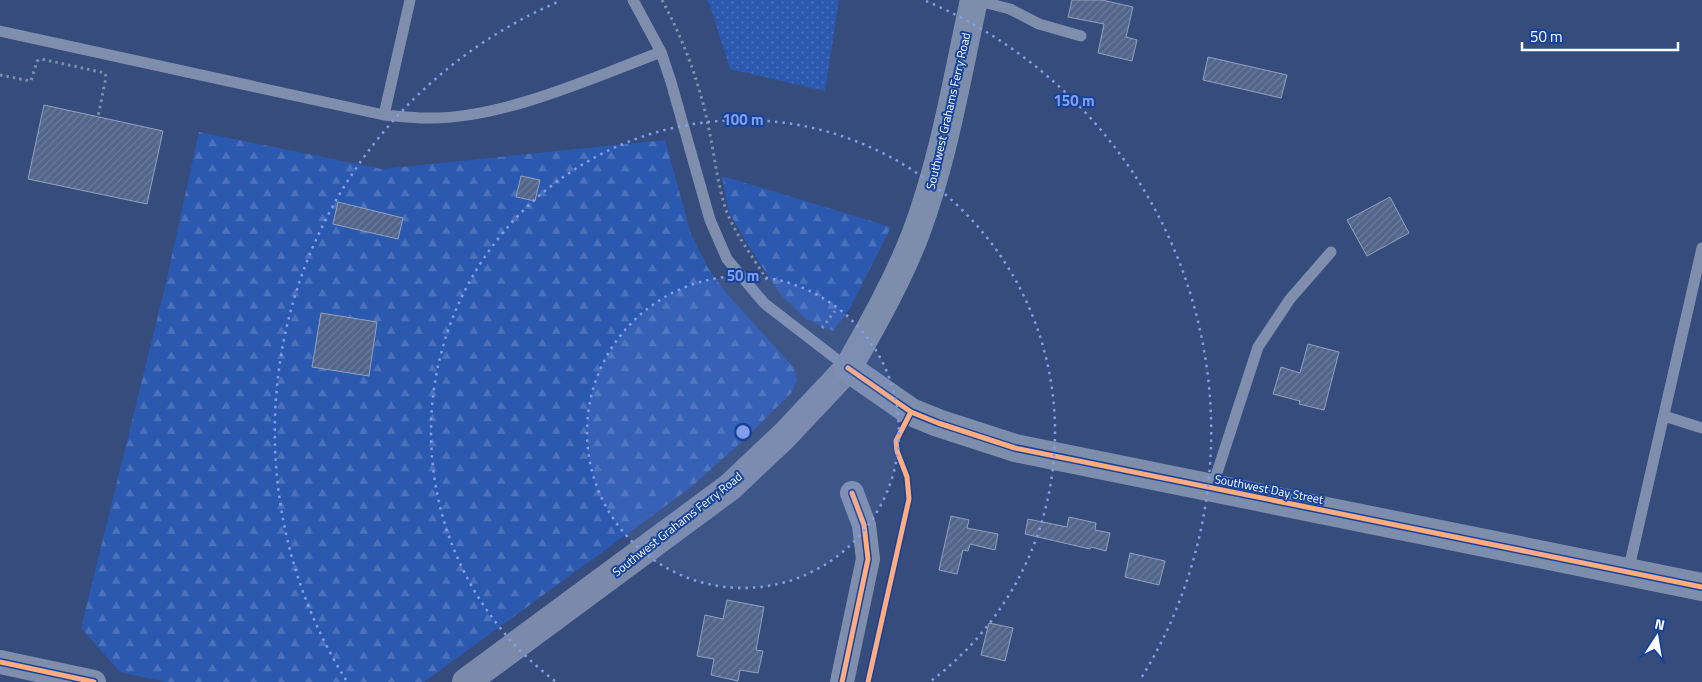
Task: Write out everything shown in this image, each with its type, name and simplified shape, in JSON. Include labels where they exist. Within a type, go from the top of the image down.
[{"type":"main road","name":"Southwest Grahams Ferry Road","points":[[466,682],[730,487],[785,436],[848,368],[883,307],[901,270],[922,217],[938,166],[974,0]]},
{"type":"main road","name":"Southwest Day Street","points":[[848,368],[911,412],[971,435],[1015,448],[1702,587]]},
{"type":"street","points":[[842,682],[868,559],[864,525],[852,493]]},
{"type":"street","points":[[0,662],[94,682]]},
{"type":"lane","points":[[384,115],[410,0]]},
{"type":"lane","points":[[633,0],[661,52],[672,82],[710,220],[727,259],[764,303],[848,368]]},
{"type":"lane","points":[[974,0],[1010,9],[1040,24],[1081,36]]},
{"type":"lane","points":[[0,31],[384,115],[427,118],[462,116],[530,100],[661,52]]},
{"type":"lane","points":[[1628,572],[1702,248]]},
{"type":"lane","points":[[1212,488],[1258,347],[1290,299],[1331,252]]},
{"type":"lane","points":[[1664,416],[1702,428]]},
{"type":"path","points":[[662,0],[679,34],[693,69],[708,126],[725,206],[738,233],[770,284]]},
{"type":"path","points":[[0,75],[31,81],[37,61],[41,59],[105,73],[106,77],[98,117]]},
{"type":"path","points":[[820,332],[835,311]]},
{"type":"green space","points":[[707,0],[839,0],[825,91],[730,69]]},
{"type":"green space","points":[[199,132],[382,169],[665,140],[691,234],[708,268],[728,295],[794,368],[797,380],[792,392],[749,435],[690,488],[424,682],[166,682],[120,672],[81,628],[165,287]]},
{"type":"green space","points":[[722,176],[891,227],[850,308],[833,331],[806,319],[780,294],[729,212]]},
{"type":"building","points":[[1072,0],[1102,0],[1133,7],[1126,37],[1137,40],[1132,61],[1098,53],[1104,24],[1068,17]]},
{"type":"building","points":[[1208,57],[1287,75],[1281,98],[1203,80]]},
{"type":"building","points":[[44,105],[163,131],[147,204],[28,179]]},
{"type":"building","points":[[521,176],[540,180],[535,201],[516,197]]},
{"type":"building","points":[[1390,197],[1409,233],[1367,256],[1347,220]]},
{"type":"building","points":[[338,202],[403,218],[398,239],[333,224]]},
{"type":"building","points":[[321,313],[377,322],[369,376],[312,367]]},
{"type":"building","points":[[1308,344],[1339,352],[1324,410],[1299,404],[1300,401],[1273,394],[1281,367],[1300,373]]},
{"type":"building","points":[[951,516],[969,520],[967,528],[998,534],[995,550],[970,544],[968,551],[963,550],[957,574],[939,570]]},
{"type":"building","points":[[1069,517],[1096,523],[1095,530],[1110,533],[1106,551],[1025,534],[1028,519],[1067,527]]},
{"type":"building","points":[[1130,553],[1165,561],[1159,585],[1125,577]]},
{"type":"building","points":[[727,600],[764,607],[756,650],[763,651],[758,673],[740,670],[738,681],[711,675],[714,659],[697,656],[705,615],[723,619]]},
{"type":"building","points":[[989,623],[1013,628],[1005,661],[981,655]]},
{"type":"cycle path","points":[[848,368],[911,412],[938,423],[1015,448],[1702,587]]},
{"type":"cycle path","points":[[868,682],[909,499],[907,477],[897,451],[896,441],[911,412]]},
{"type":"cycle path","points":[[842,682],[868,559],[864,525],[852,493]]},
{"type":"cycle path","points":[[0,662],[94,682]]}]
